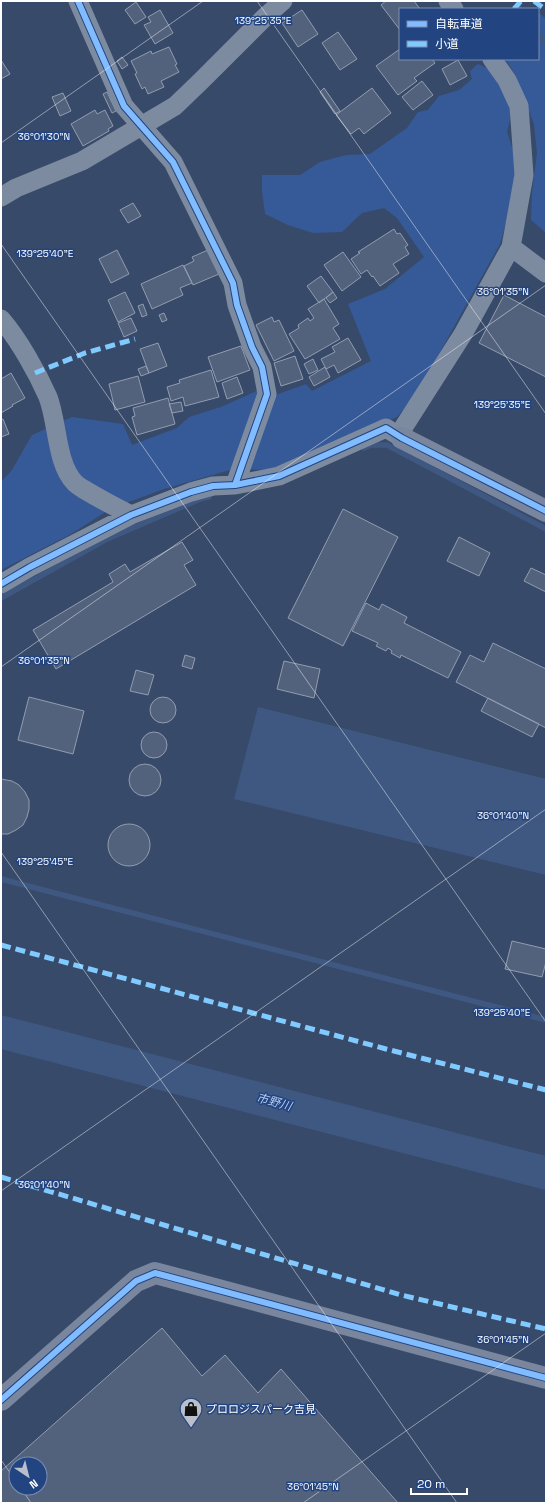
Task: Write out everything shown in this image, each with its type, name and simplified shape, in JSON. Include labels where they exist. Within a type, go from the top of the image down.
[{"type":"street","points":[[78,1],[124,106],[173,162],[233,283],[237,305],[249,340],[262,367],[267,394],[235,485]]},
{"type":"street","points":[[1,197],[16,188],[82,161],[174,106],[202,81],[266,16],[283,1]]},
{"type":"street","points":[[402,438],[403,428],[463,334],[511,247],[524,175],[519,106],[507,80],[493,60]]},
{"type":"street","points":[[511,247],[546,273]]},
{"type":"street","points":[[1,319],[16,337],[48,397],[54,419],[58,445],[64,465],[75,483],[101,500],[131,515]]},
{"type":"street","points":[[1,584],[56,553],[131,515],[191,492],[213,486],[235,485],[279,476],[386,428],[402,438],[546,511]]},
{"type":"street","points":[[1,1400],[136,1280],[155,1273],[546,1378]]},
{"type":"shaded area","points":[[539,13],[546,19],[546,233],[531,220],[532,192],[537,153],[534,124],[515,74],[506,60],[539,60]]},
{"type":"shaded area","points":[[478,64],[491,70],[513,107],[507,132],[518,164],[509,212],[500,244],[415,397],[397,417],[275,470],[233,469],[164,489],[110,509],[71,534],[1,570],[1,482],[12,470],[32,435],[72,417],[123,424],[132,445],[177,428],[189,417],[221,407],[270,385],[276,395],[306,384],[312,391],[371,361],[348,304],[385,289],[424,257],[397,218],[384,208],[362,213],[342,232],[313,233],[288,225],[265,214],[262,191],[262,175],[300,175],[320,162],[346,155],[370,154],[407,128],[418,112],[428,110],[439,96],[459,90],[472,79],[470,71]]},
{"type":"shaded area","points":[[258,707],[546,779],[546,875],[234,799]]},
{"type":"building","points":[[386,1],[414,1],[419,8],[399,8],[399,29],[381,5]]},
{"type":"building","points":[[136,2],[146,17],[135,24],[125,10]]},
{"type":"building","points":[[160,10],[173,33],[155,44],[144,25],[151,22],[148,17]]},
{"type":"building","points":[[302,10],[318,34],[298,47],[282,23]]},
{"type":"building","points":[[338,32],[357,59],[340,70],[322,43]]},
{"type":"building","points":[[169,47],[179,72],[161,81],[164,87],[148,94],[145,87],[142,89],[131,61],[151,51],[152,54]]},
{"type":"building","points":[[399,50],[399,60],[433,60],[435,63],[414,78],[417,81],[398,95],[376,66]]},
{"type":"building","points":[[122,57],[128,65],[122,69],[117,61]]},
{"type":"building","points":[[1,60],[10,74],[1,79]]},
{"type":"building","points":[[458,60],[467,76],[450,85],[442,69]]},
{"type":"building","points":[[422,81],[433,95],[413,110],[402,97]]},
{"type":"building","points":[[324,88],[340,111],[335,114],[320,92]]},
{"type":"building","points":[[372,88],[391,113],[364,134],[359,128],[351,134],[336,115]]},
{"type":"building","points":[[107,92],[116,111],[112,113],[103,94]]},
{"type":"building","points":[[63,93],[71,111],[60,116],[52,97]]},
{"type":"building","points":[[95,110],[97,114],[105,110],[113,126],[108,129],[109,131],[83,146],[71,124]]},
{"type":"building","points":[[133,203],[141,216],[128,223],[120,210]]},
{"type":"building","points":[[394,229],[397,234],[400,233],[408,245],[405,247],[409,254],[393,264],[399,273],[380,286],[367,270],[361,274],[351,259],[360,253],[358,252]]},
{"type":"building","points":[[117,250],[129,274],[111,283],[99,259]]},
{"type":"building","points":[[208,250],[219,274],[193,285],[184,266],[194,261],[192,257]]},
{"type":"building","points":[[343,252],[361,277],[342,291],[324,265]]},
{"type":"building","points":[[183,265],[192,283],[180,288],[183,295],[152,309],[141,284]]},
{"type":"building","points":[[321,276],[333,292],[319,303],[307,286]]},
{"type":"building","points":[[125,292],[135,313],[118,322],[108,300]]},
{"type":"building","points":[[333,292],[337,298],[330,303],[326,298]]},
{"type":"building","points":[[504,295],[546,317],[546,377],[479,343]]},
{"type":"building","points":[[324,299],[339,324],[333,328],[340,339],[305,359],[289,334],[299,328],[298,325],[308,318],[310,321],[314,318],[308,309]]},
{"type":"building","points":[[143,304],[147,315],[142,317],[138,306]]},
{"type":"building","points":[[164,313],[167,320],[162,322],[159,315]]},
{"type":"building","points":[[272,317],[274,322],[279,320],[294,351],[274,361],[256,325]]},
{"type":"building","points":[[131,318],[137,331],[124,337],[118,323]]},
{"type":"building","points":[[348,338],[361,360],[338,373],[334,365],[326,369],[321,359],[335,352],[332,347]]},
{"type":"building","points":[[158,343],[167,366],[149,373],[140,349]]},
{"type":"building","points":[[241,346],[250,370],[217,382],[208,357]]},
{"type":"building","points":[[295,356],[303,379],[281,386],[274,363]]},
{"type":"building","points":[[313,359],[318,370],[309,374],[304,364]]},
{"type":"building","points":[[146,366],[149,373],[141,376],[138,369]]},
{"type":"building","points":[[325,367],[330,377],[314,386],[309,377]]},
{"type":"building","points":[[211,370],[219,397],[185,406],[183,397],[171,401],[167,387],[180,383],[179,380]]},
{"type":"building","points":[[11,373],[25,398],[1,413],[1,379]]},
{"type":"building","points":[[138,376],[145,402],[115,410],[109,384]]},
{"type":"building","points":[[237,377],[243,393],[227,399],[222,383]]},
{"type":"building","points":[[168,398],[175,424],[137,435],[132,417],[135,416],[133,408]]},
{"type":"building","points":[[181,402],[183,411],[172,413],[169,404]]},
{"type":"building","points":[[3,419],[9,434],[1,437],[1,420]]},
{"type":"building","points":[[343,509],[398,537],[343,646],[288,618]]},
{"type":"building","points":[[459,537],[490,553],[479,576],[447,561]]},
{"type":"building","points":[[182,542],[193,560],[184,565],[196,585],[56,669],[33,630],[113,582],[109,574],[125,564],[130,572]]},
{"type":"building","points":[[531,568],[546,575],[546,592],[524,581]]},
{"type":"building","points":[[366,603],[379,610],[382,604],[407,617],[404,623],[461,652],[448,678],[401,655],[400,658],[391,653],[392,651],[388,648],[386,651],[376,646],[378,643],[352,631]]},
{"type":"building","points":[[493,643],[546,669],[546,728],[456,682],[470,655],[484,662]]},
{"type":"building","points":[[185,655],[195,658],[192,669],[182,666]]},
{"type":"building","points":[[284,661],[320,669],[314,698],[277,689]]},
{"type":"building","points":[[136,670],[154,675],[148,695],[130,691]]},
{"type":"building","points":[[29,697],[84,711],[73,754],[18,740]]},
{"type":"building","points":[[163,697],[172,701],[176,710],[172,719],[163,723],[154,719],[150,710],[154,701]]},
{"type":"building","points":[[488,698],[539,724],[532,737],[481,711]]},
{"type":"building","points":[[154,732],[163,736],[167,745],[163,754],[154,758],[145,754],[141,745],[145,736]]},
{"type":"building","points":[[142,764],[148,764],[158,771],[161,780],[160,786],[154,793],[148,796],[142,796],[132,789],[129,783],[129,777],[136,767]]},
{"type":"building","points":[[1,779],[12,781],[19,785],[29,800],[29,809],[23,825],[8,834],[1,834]]},
{"type":"building","points":[[129,824],[144,830],[150,845],[144,860],[129,866],[114,860],[108,845],[114,830]]},
{"type":"building","points":[[512,941],[546,949],[546,962],[542,977],[505,969]]},
{"type":"building","name":"プロロジスパーク吉見","points":[[162,1328],[202,1376],[225,1355],[258,1393],[281,1369],[398,1503],[1,1503],[1,1471],[8,1465],[8,1496],[48,1496],[48,1456],[18,1456]]},
{"type":"waterway","points":[[539,35],[546,44]]},
{"type":"waterway","points":[[364,448],[371,445],[387,445],[546,529]]},
{"type":"waterway","points":[[1,598],[105,540],[200,499],[209,497]]},
{"type":"waterway","points":[[1,879],[546,1020]]},
{"type":"waterway","name":"市野川","points":[[1,1032],[546,1173]]},
{"type":"marked path","points":[[515,8],[521,1]]},
{"type":"marked path","points":[[534,1],[546,10]]},
{"type":"marked path","points":[[35,373],[85,353],[135,339]]},
{"type":"marked path","points":[[1,945],[386,1049],[546,1090]]},
{"type":"marked path","points":[[1,1177],[401,1295],[546,1329]]},
{"type":"cycle path","points":[[78,1],[124,106],[173,162],[233,283],[237,305],[252,347],[262,367],[267,394],[235,485]]},
{"type":"cycle path","points":[[1,584],[30,567],[131,515],[191,492],[213,486],[235,485],[279,476],[386,428],[402,438],[546,511]]},
{"type":"cycle path","points":[[1,1400],[136,1281],[155,1273],[546,1378]]},
{"type":"place","name":"プロロジスパーク吉見","points":[[191,1428]]}]
